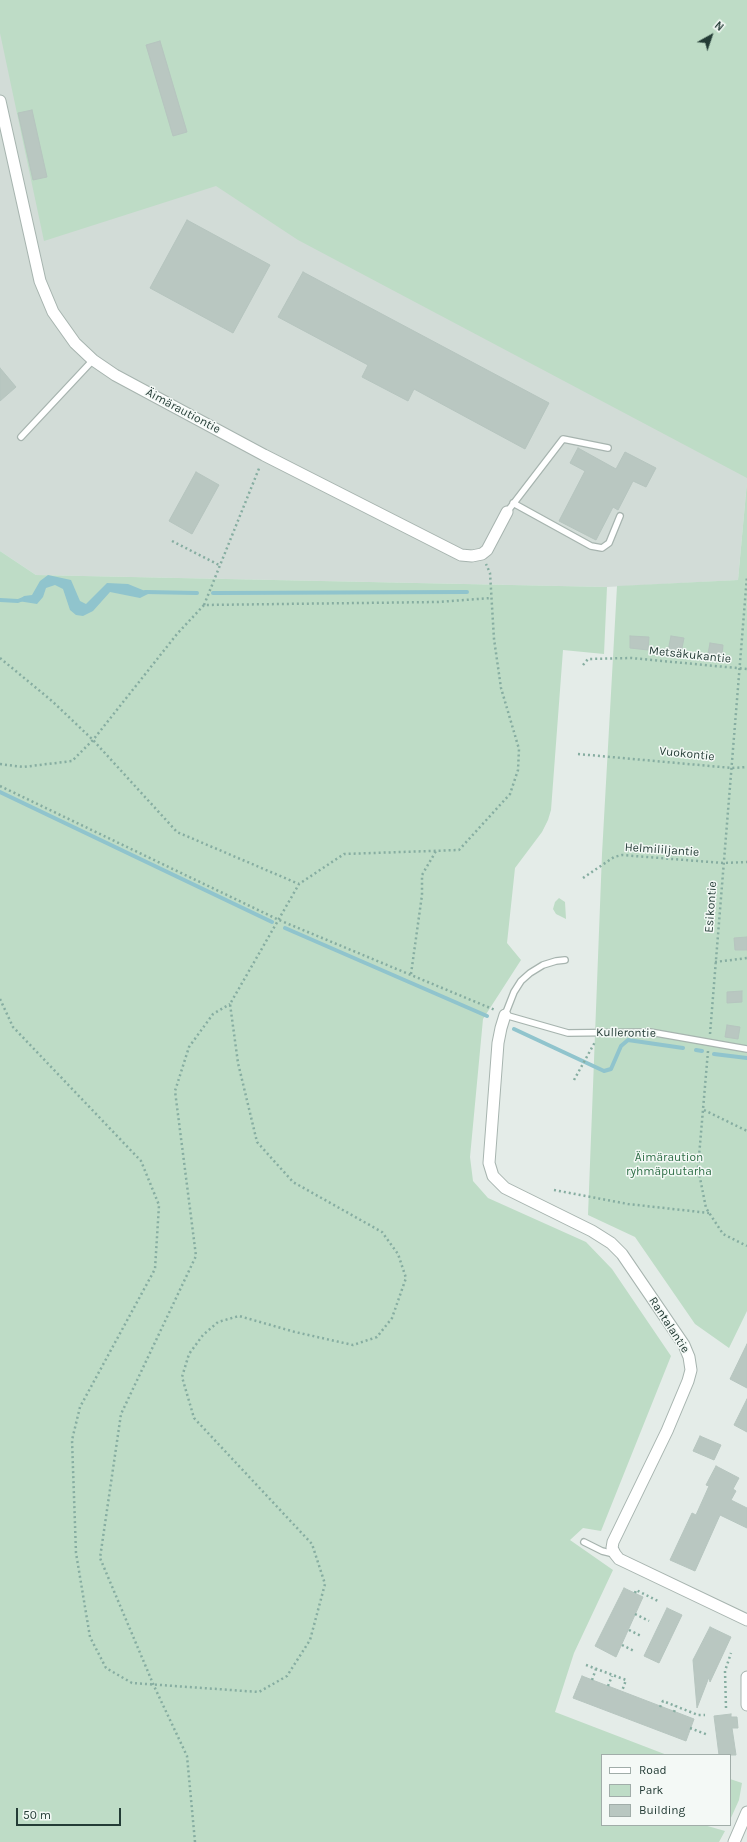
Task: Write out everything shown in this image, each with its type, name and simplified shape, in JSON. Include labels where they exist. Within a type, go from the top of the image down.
[{"type":"street","name":"Äimärautiontie","points":[[0,101],[40,281],[53,312],[75,343],[93,360],[115,375],[264,455],[461,555],[472,556],[482,554]]},
{"type":"street","points":[[482,554],[487,550],[510,508]]},
{"type":"street","name":"Rantalantie","points":[[505,1015],[498,1043],[489,1163],[493,1176],[505,1188],[592,1231],[611,1244],[622,1254],[684,1345],[689,1357],[691,1370],[688,1382],[667,1431],[613,1542],[612,1548],[615,1554]]},
{"type":"street","points":[[615,1554],[619,1559],[747,1620]]},
{"type":"street","points":[[747,1677],[747,1704]]},
{"type":"street","points":[[734,1842],[747,1812]]},
{"type":"lane","points":[[21,437],[93,360]]},
{"type":"lane","points":[[608,448],[563,439],[510,508],[592,546],[602,548],[609,543],[620,516]]},
{"type":"lane","points":[[505,1015],[514,992],[530,973],[543,965],[565,960]]},
{"type":"lane","name":"Kullerontie","points":[[505,1015],[568,1032],[650,1032],[747,1049]]},
{"type":"lane","points":[[584,1542],[602,1551],[615,1554]]},
{"type":"path","points":[[0,764],[23,767],[72,761],[93,740],[177,634],[204,605],[264,455]]},
{"type":"path","points":[[172,541],[219,565]]},
{"type":"path","points":[[195,1842],[187,1756],[154,1686],[100,1558],[121,1414],[196,1256],[175,1091],[189,1047],[213,1014],[230,1004],[299,884],[344,854],[459,850],[510,794],[518,770],[519,749],[501,688],[494,639],[490,574],[482,554]]},
{"type":"path","name":"Esikontie","points":[[747,576],[698,1168],[706,1208],[722,1234],[747,1246]]},
{"type":"path","points":[[204,605],[438,602],[491,598]]},
{"type":"path","points":[[0,658],[52,701],[93,740],[178,832],[299,884]]},
{"type":"path","name":"Metsäkukantie","points":[[583,666],[588,659],[618,660],[631,658],[747,669]]},
{"type":"path","name":"Vuokontie","points":[[578,754],[626,757],[732,768],[747,767]]},
{"type":"path","points":[[0,786],[279,920],[505,1015]]},
{"type":"path","points":[[410,974],[422,895],[422,875],[436,852]]},
{"type":"path","name":"Helmililjantie","points":[[583,878],[614,857],[622,855],[723,863],[747,862]]},
{"type":"path","points":[[715,962],[747,958]]},
{"type":"path","points":[[0,999],[13,1027],[141,1161],[159,1205],[155,1269],[80,1407],[72,1440],[76,1553],[90,1637],[106,1668],[132,1683],[154,1686],[259,1692],[287,1676],[310,1640],[325,1584],[312,1544],[194,1418],[182,1377],[189,1354],[203,1336],[218,1322],[240,1316],[295,1332],[354,1345],[377,1337],[392,1318],[406,1278],[398,1254],[382,1232],[293,1182],[257,1142],[238,1063],[230,1004]]},
{"type":"path","points":[[574,1080],[599,1033]]},
{"type":"path","points":[[704,1110],[747,1131]]},
{"type":"path","points":[[554,1190],[628,1204],[710,1213]]},
{"type":"path","points":[[635,1593],[636,1590],[658,1601]]},
{"type":"path","points":[[634,1614],[648,1621]]},
{"type":"path","points":[[629,1630],[641,1636]]},
{"type":"path","points":[[622,1645],[634,1651]]},
{"type":"path","points":[[726,1708],[724,1671],[731,1653]]},
{"type":"path","points":[[586,1665],[626,1680],[622,1691]]},
{"type":"path","points":[[592,1680],[596,1669]]},
{"type":"path","points":[[608,1686],[612,1676]]},
{"type":"path","points":[[660,1707],[662,1701],[698,1715],[705,1715]]},
{"type":"path","points":[[674,1712],[676,1706]]},
{"type":"path","points":[[690,1728],[708,1735]]},
{"type":"shaded area","points":[[0,0],[747,0],[747,482],[738,580],[607,587],[36,575],[0,551]]},
{"type":"green space","points":[[0,0],[747,0],[747,478],[298,240],[216,186],[44,241],[0,33]]},
{"type":"green space","name":"Äimäraution ryhmäpuutarha","points":[[747,482],[747,1311],[729,1348],[695,1324],[635,1237],[588,1215],[602,854],[617,586],[738,580]]},
{"type":"green space","points":[[0,551],[36,575],[607,587],[604,654],[563,650],[551,810],[542,832],[515,868],[507,943],[521,960],[483,1019],[470,1157],[473,1181],[488,1198],[586,1242],[612,1269],[671,1356],[601,1531],[583,1528],[570,1540],[613,1570],[574,1653],[555,1712],[664,1754],[601,1754],[601,1826],[708,1826],[725,1831],[719,1842],[0,1842]]},
{"type":"green space","points":[[559,898],[565,902],[566,919],[556,914],[553,909],[555,902]]},
{"type":"green space","points":[[731,1779],[742,1783],[739,1800],[731,1818]]},
{"type":"water","points":[[48,575],[71,580],[80,601],[86,604],[107,583],[128,584],[150,593],[140,598],[110,592],[93,611],[83,616],[76,615],[70,610],[63,589],[55,585],[46,588],[43,597],[37,604],[18,601],[24,596],[32,595],[40,581]]},
{"type":"building","points":[[160,41],[187,132],[173,136],[146,45]]},
{"type":"building","points":[[32,110],[47,177],[33,180],[18,113]]},
{"type":"building","points":[[187,220],[270,265],[233,333],[150,288]]},
{"type":"building","points":[[303,272],[549,403],[525,449],[414,389],[408,401],[362,377],[368,365],[278,317]]},
{"type":"building","points":[[0,368],[16,387],[0,401]]},
{"type":"building","points":[[578,448],[616,469],[625,452],[656,468],[646,487],[633,481],[618,510],[613,507],[596,540],[559,521],[585,471],[570,463]]},
{"type":"building","points":[[196,472],[219,485],[192,534],[169,521]]},
{"type":"building","points":[[630,636],[649,637],[648,650],[630,648]]},
{"type":"building","points":[[671,636],[684,638],[681,653],[668,651]]},
{"type":"building","points":[[710,643],[723,645],[722,656],[708,654]]},
{"type":"building","points":[[747,937],[747,950],[735,950],[734,938]]},
{"type":"building","points":[[742,991],[742,1002],[727,1003],[727,992]]},
{"type":"building","points":[[727,1025],[740,1027],[738,1039],[725,1037]]},
{"type":"building","points":[[747,1344],[747,1388],[730,1379]]},
{"type":"building","points":[[747,1399],[747,1432],[734,1425]]},
{"type":"building","points":[[700,1436],[721,1445],[714,1460],[693,1451]]},
{"type":"building","points":[[716,1466],[739,1478],[733,1489],[736,1491],[731,1500],[747,1508],[747,1528],[720,1515],[695,1571],[670,1560],[692,1513],[696,1515],[709,1486],[706,1485]]},
{"type":"building","points":[[624,1588],[643,1597],[616,1657],[595,1646]]},
{"type":"building","points":[[667,1608],[682,1615],[659,1663],[644,1656]]},
{"type":"building","points":[[710,1627],[731,1637],[710,1682],[709,1677],[697,1708],[693,1660]]},
{"type":"building","points":[[582,1676],[694,1719],[686,1741],[573,1698]]},
{"type":"building","points":[[731,1714],[731,1717],[737,1717],[738,1728],[732,1728],[736,1755],[719,1754],[714,1716]]},
{"type":"waterway","points":[[145,592],[197,593]]},
{"type":"waterway","points":[[213,593],[467,592]]},
{"type":"waterway","points":[[0,600],[18,601],[23,599]]},
{"type":"waterway","points":[[0,792],[272,922]]},
{"type":"waterway","points":[[285,928],[487,1016]]},
{"type":"waterway","points":[[514,1029],[604,1071],[611,1069],[621,1046],[628,1040],[683,1048]]},
{"type":"waterway","points":[[696,1050],[702,1051]]},
{"type":"waterway","points":[[714,1054],[747,1058]]}]
